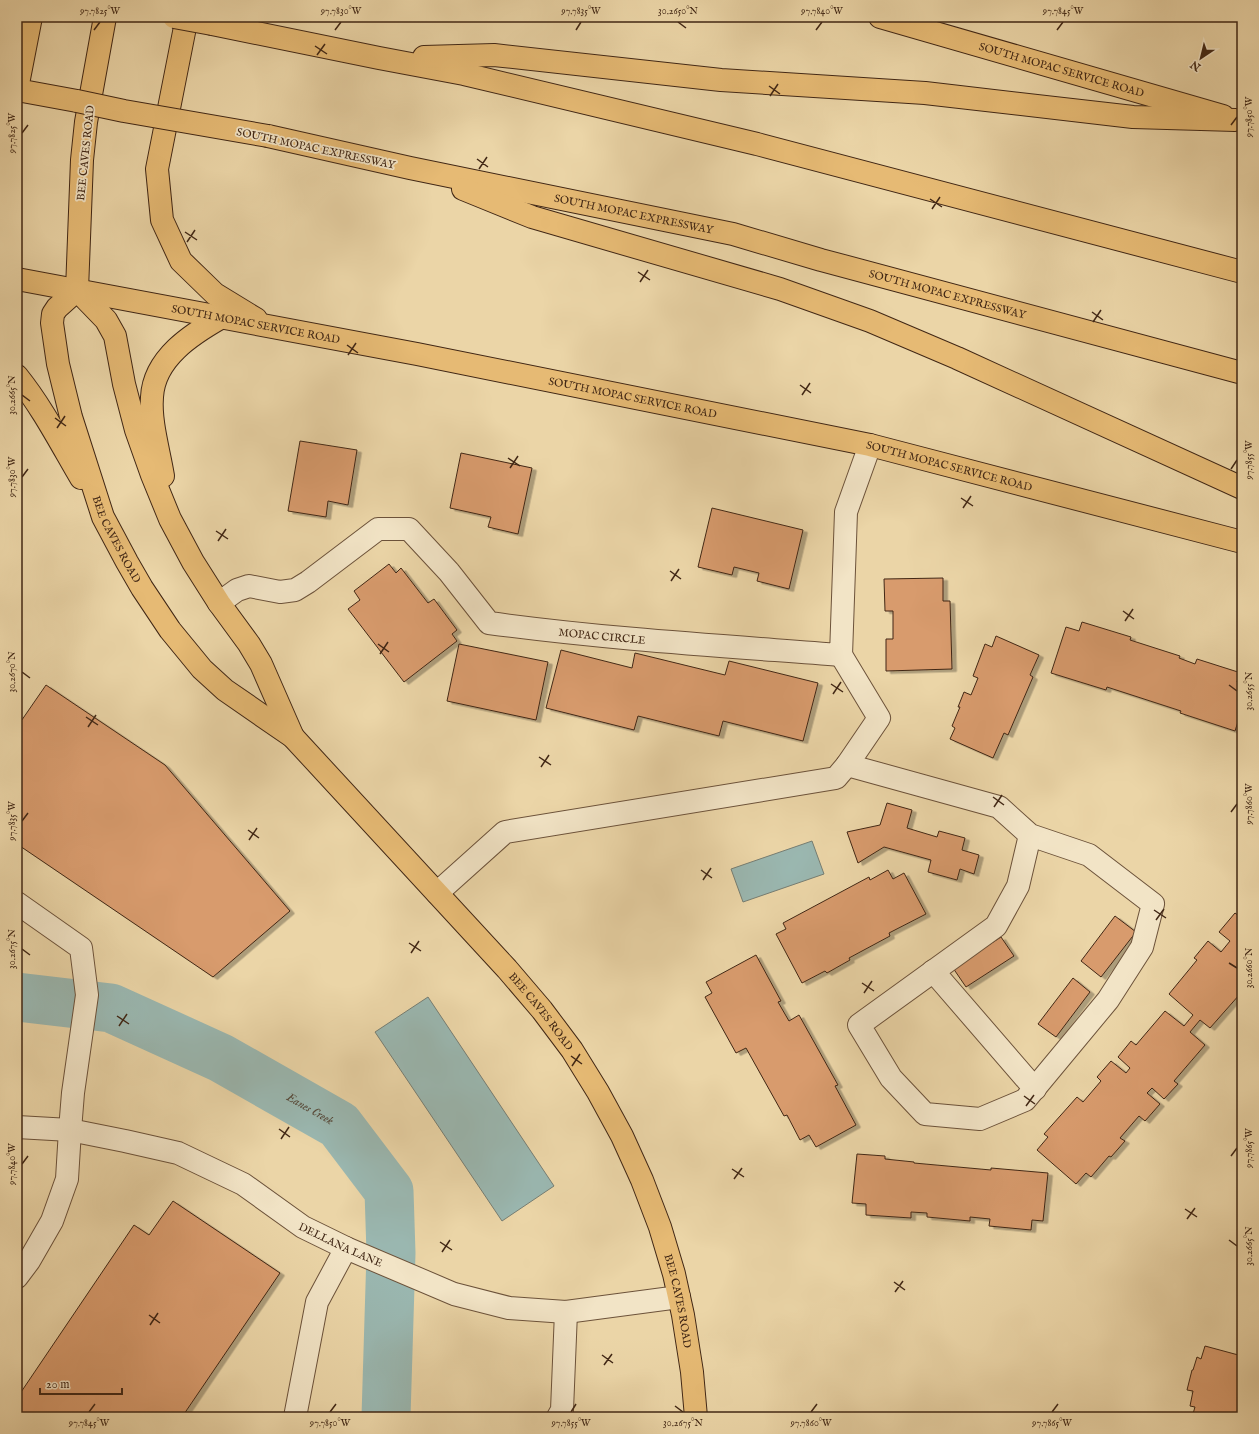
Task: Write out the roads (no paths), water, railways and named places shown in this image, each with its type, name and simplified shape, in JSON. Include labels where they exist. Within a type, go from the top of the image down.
[{"type":"main road","points":[[17,90],[31,17]]},
{"type":"main road","name":"BEE CAVES ROAD","points":[[105,17],[86,122],[82,160],[77,290],[57,308],[53,314],[52,323],[58,364],[69,411],[103,517],[142,588],[170,630],[202,670],[224,690],[293,737],[529,994],[567,1044],[598,1092],[622,1136],[651,1202],[667,1250],[679,1298],[689,1352],[696,1417]]},
{"type":"main road","points":[[174,17],[464,74],[757,144],[1242,272]]},
{"type":"main road","points":[[187,17],[157,168],[162,220],[181,261],[215,294],[266,325]]},
{"type":"main road","name":"SOUTH MOPAC SERVICE ROAD","points":[[880,17],[1239,121]]},
{"type":"main road","points":[[379,58],[494,55],[721,80],[925,93],[1133,117],[1239,121]]},
{"type":"main road","name":"SOUTH MOPAC EXPRESSWAY","points":[[17,90],[268,136],[410,168],[733,234],[821,260],[1242,373]]},
{"type":"main road","points":[[410,168],[532,217],[780,289],[870,321],[957,358],[1242,488]]},
{"type":"main road","name":"SOUTH MOPAC SERVICE ROAD","points":[[17,279],[417,354],[870,445],[1242,542]]},
{"type":"main road","name":"BEE CAVES ROAD","points":[[77,290],[106,320],[115,336],[124,384],[136,430],[170,519],[193,562],[261,664],[293,737]]},
{"type":"main road","points":[[170,519],[152,412],[152,396],[155,381],[163,366],[176,349],[202,329],[222,317]]},
{"type":"main road","points":[[17,376],[44,414],[103,517]]},
{"type":"street","points":[[437,893],[505,832],[836,778],[847,765],[879,718],[841,656],[846,512],[870,445]]},
{"type":"street","name":"MOPAC CIRCLE","points":[[219,603],[237,590],[249,586],[280,592],[295,590],[308,582],[378,529],[410,529],[449,572],[489,623],[542,631],[841,656]]},
{"type":"street","points":[[847,765],[999,807],[1030,835],[1089,855],[1153,904],[1142,947],[1108,1000],[1025,1100],[980,1119],[925,1114],[891,1078],[859,1025],[996,926],[1018,886],[1030,835]]},
{"type":"street","points":[[17,903],[81,948],[87,995],[73,1093],[68,1178],[61,1200],[41,1243],[17,1277]]},
{"type":"street","points":[[933,971],[1035,1088]]},
{"type":"street","name":"DELLANA LANE","points":[[17,1127],[70,1130],[178,1153],[243,1184],[303,1227],[373,1260],[454,1294],[509,1308],[566,1312],[679,1298]]},
{"type":"street","points":[[295,1417],[317,1302],[346,1248]]},
{"type":"street","points":[[558,1417],[562,1410],[566,1312]]},
{"type":"water","points":[[812,841],[824,874],[743,902],[731,869]]},
{"type":"water","points":[[428,997],[554,1186],[502,1221],[375,1032]]},
{"type":"waterway","name":"Eanes Creek","points":[[17,997],[111,1008],[221,1058],[339,1125],[389,1191],[391,1253],[386,1417]]}]
